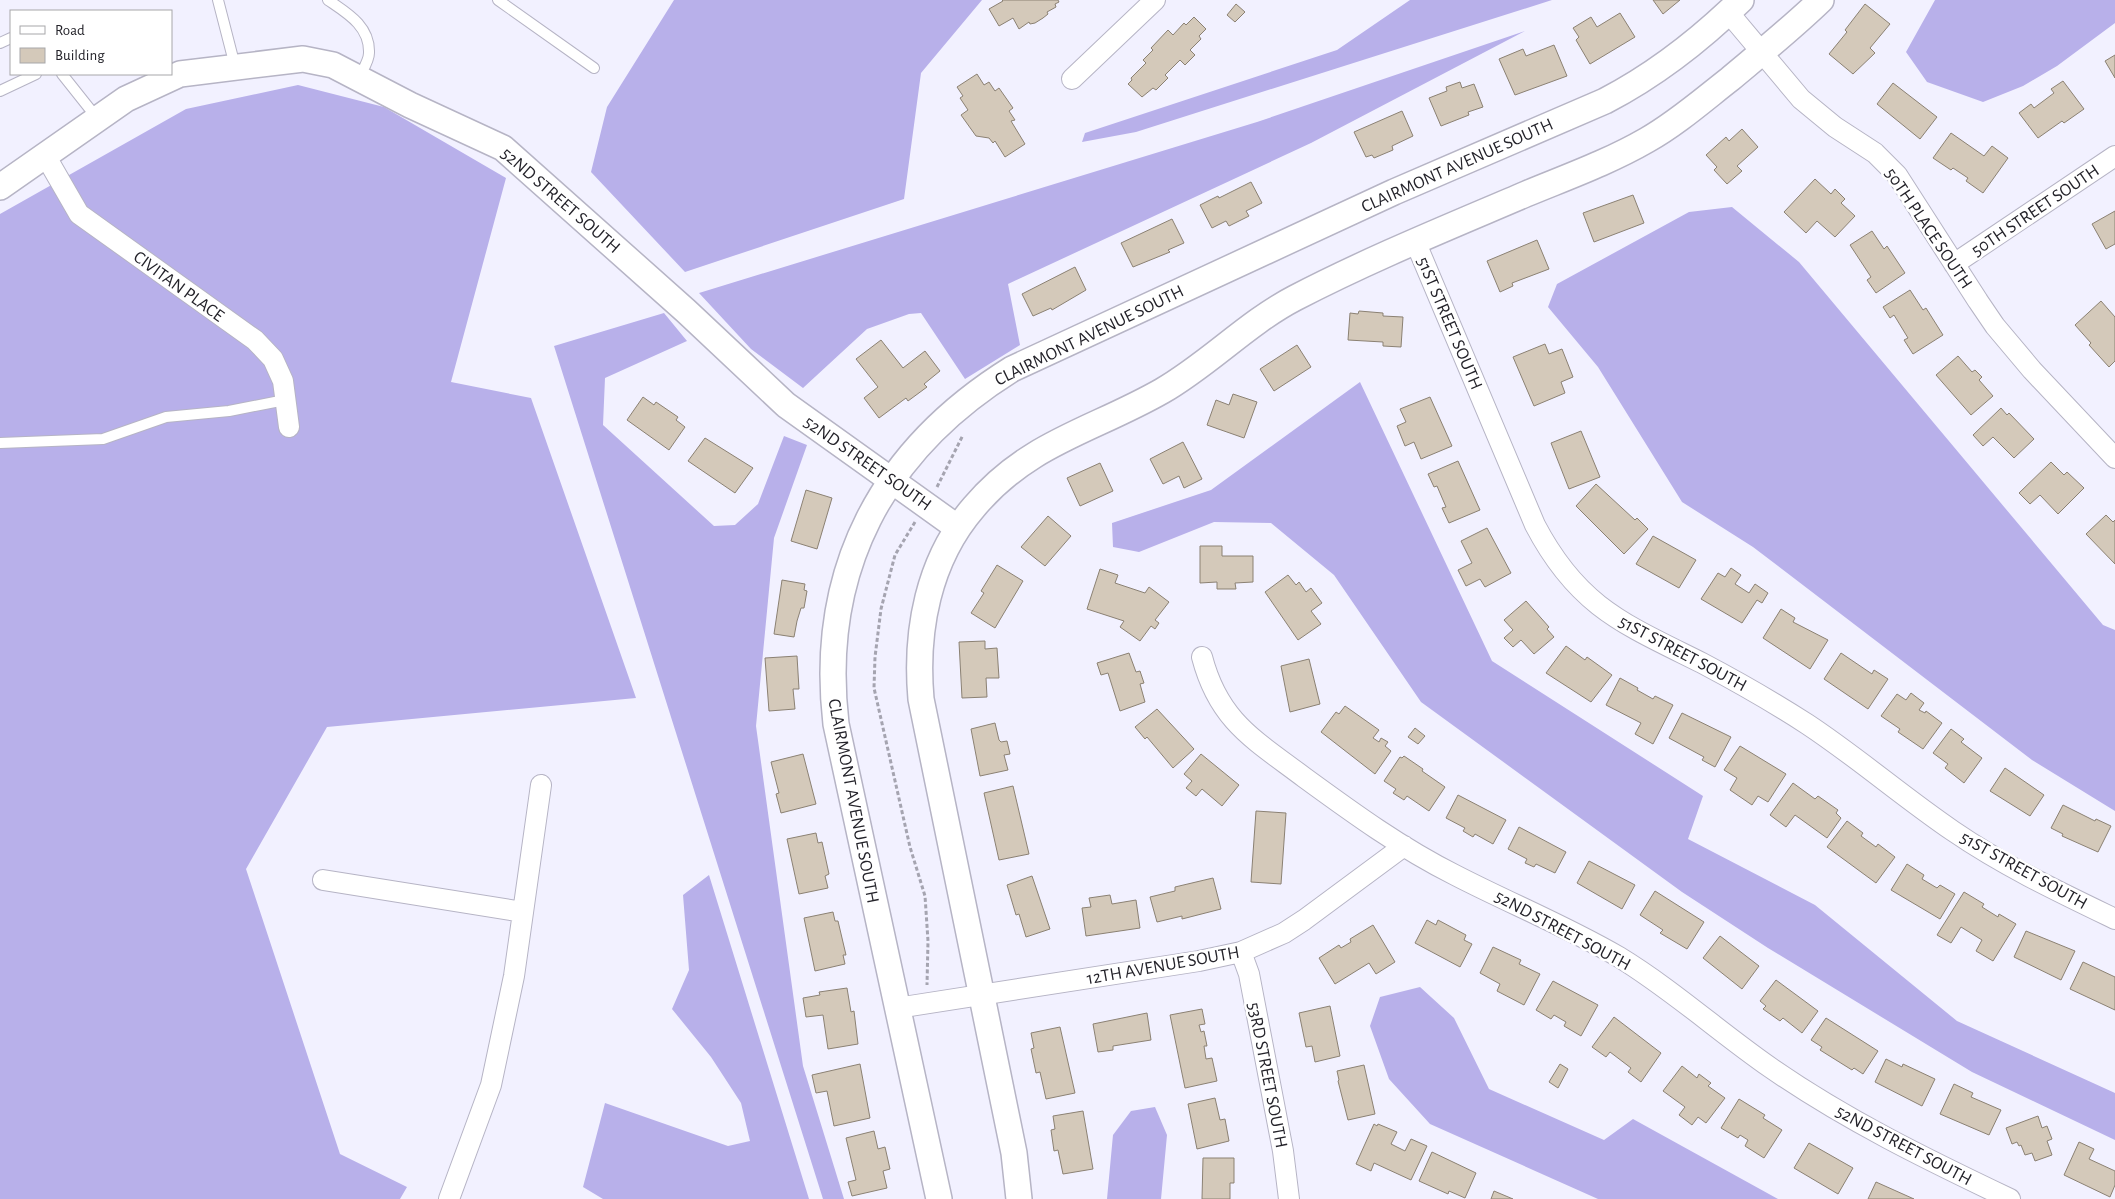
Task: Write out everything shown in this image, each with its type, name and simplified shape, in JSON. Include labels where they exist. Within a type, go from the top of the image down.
[{"type":"street","points":[[1072,79],[1155,0]]},
{"type":"street","points":[[1019,1199],[1014,1153],[921,699],[919,648],[927,598],[945,550],[958,528],[990,489],[1008,473],[1041,450],[1068,435],[1164,390],[1190,373],[1264,316],[1296,298],[1415,242],[1597,165],[1648,140],[1695,107],[1821,0]]},
{"type":"street","name":"50TH PLACE SOUTH","points":[[1735,6],[1762,52],[1787,84],[1816,113],[1875,154],[1897,175],[1978,301],[2014,350],[2115,458]]},
{"type":"street","name":"CLAIRMONT AVENUE SOUTH","points":[[897,1008],[836,724],[832,666],[838,608],[852,555],[876,504],[891,480],[924,439],[943,420],[981,389],[1012,369],[1394,192],[1605,101],[1650,76],[1735,6]]},
{"type":"street","name":"52ND STREET SOUTH","points":[[0,187],[126,99],[180,74],[303,59],[333,65],[410,105],[503,148],[686,311],[786,404],[958,528]]},
{"type":"street","name":"CIVITAN PLACE","points":[[46,155],[79,214],[255,340],[273,359],[282,381],[289,428]]},
{"type":"street","name":"50TH STREET SOUTH","points":[[1954,264],[2115,156]]},
{"type":"street","name":"51ST STREET SOUTH","points":[[1415,242],[1535,525],[1557,563],[1586,596],[1626,625],[1732,679],[1781,707],[1843,749],[1928,813],[1980,848],[2040,883],[2115,918]]},
{"type":"street","name":"52ND STREET SOUTH","points":[[1202,657],[1207,674],[1222,706],[1245,733],[1358,817],[1456,876],[1559,925],[1620,958],[1684,1002],[1770,1067],[1886,1139],[2010,1199]]},
{"type":"street","points":[[448,1199],[491,1085],[514,976],[541,785]]},
{"type":"street","name":"12TH AVENUE SOUTH","points":[[897,1008],[1199,962],[1241,952],[1263,943],[1304,920],[1404,846]]},
{"type":"street","points":[[322,880],[523,912]]},
{"type":"street","name":"53RD STREET SOUTH","points":[[1241,952],[1249,974],[1281,1142],[1288,1199]]},
{"type":"street","points":[[897,1008],[938,1199]]},
{"type":"lane","points":[[218,0],[235,66]]},
{"type":"lane","points":[[328,0],[352,17],[366,33],[369,54],[359,78]]},
{"type":"lane","points":[[498,0],[594,68]]},
{"type":"lane","points":[[0,91],[34,75]]},
{"type":"lane","points":[[63,75],[98,119]]},
{"type":"lane","points":[[0,443],[103,439],[166,417],[229,411],[285,400]]},
{"type":"path","points":[[927,1002],[928,941],[925,896],[910,847],[874,688],[875,657],[881,610],[895,555],[937,488],[964,431]]},
{"type":"shaded area","points":[[674,0],[982,0],[921,73],[904,199],[685,272],[591,172],[607,107]]},
{"type":"shaded area","points":[[1410,0],[1552,0],[1136,132],[1082,142],[1085,133],[1337,50]]},
{"type":"shaded area","points":[[1935,0],[2115,0],[2115,23],[2057,66],[2023,86],[1983,102],[1927,82],[1906,52]]},
{"type":"shaded area","points":[[1525,31],[1311,143],[1008,284],[1020,345],[965,379],[921,313],[909,314],[867,329],[803,388],[751,349],[699,293],[1257,122]]},
{"type":"shaded area","points":[[298,85],[384,107],[506,178],[451,382],[531,398],[636,698],[327,727],[246,869],[340,1154],[407,1187],[400,1199],[0,1199],[0,214],[186,109]]},
{"type":"shaded area","points":[[1732,207],[1799,262],[2103,625],[2115,630],[2115,811],[2032,760],[1753,547],[1682,502],[1598,367],[1548,307],[1557,284],[1689,212]]},
{"type":"shaded area","points":[[664,313],[687,341],[605,378],[603,425],[714,526],[735,525],[758,504],[784,436],[807,445],[774,538],[756,726],[803,1066],[844,1199],[823,1199],[554,346]]},
{"type":"shaded area","points":[[1360,382],[1492,661],[1703,796],[1688,839],[1815,905],[1957,1021],[2115,1093],[2115,1140],[1972,1072],[1768,948],[1682,892],[1421,702],[1334,575],[1271,523],[1214,522],[1139,552],[1113,547],[1112,523],[1211,490]]},
{"type":"shaded area","points":[[709,875],[809,1199],[603,1199],[583,1187],[605,1103],[728,1146],[750,1141],[741,1103],[711,1057],[672,1009],[689,970],[683,895]]},
{"type":"shaded area","points":[[1420,987],[1454,1018],[1489,1089],[1604,1140],[1633,1119],[1778,1199],[1598,1199],[1430,1124],[1389,1079],[1370,1026],[1380,997]]},
{"type":"shaded area","points":[[1155,1107],[1167,1135],[1161,1199],[1107,1199],[1113,1135],[1131,1111]]},
{"type":"building","points":[[1002,0],[1058,0],[1059,2],[1043,18],[1035,23],[1030,24],[1029,22],[1019,29],[1013,18],[999,26],[989,9]]},
{"type":"building","points":[[1653,0],[1680,0],[1663,14]]},
{"type":"building","points":[[1236,4],[1245,12],[1235,22],[1227,15]]},
{"type":"building","points":[[1865,4],[1890,24],[1870,48],[1875,53],[1853,74],[1829,54],[1847,32],[1845,30]]},
{"type":"building","points":[[1620,13],[1635,37],[1590,64],[1576,40],[1579,37],[1573,28],[1591,17],[1597,27]]},
{"type":"building","points":[[1194,17],[1206,29],[1199,36],[1201,39],[1190,50],[1195,55],[1185,65],[1180,60],[1165,75],[1168,78],[1156,90],[1153,88],[1142,97],[1128,84],[1132,80],[1131,78],[1146,63],[1143,60],[1153,50],[1151,48],[1168,30],[1173,35],[1184,23],[1186,25]]},
{"type":"building","points":[[1554,45],[1567,76],[1515,95],[1499,59],[1523,49],[1526,56]]},
{"type":"building","points":[[2115,55],[2115,78],[2105,61]]},
{"type":"building","points":[[977,74],[984,85],[989,82],[995,91],[999,88],[1013,108],[1009,111],[1015,120],[1011,121],[1025,144],[1005,157],[995,141],[993,143],[989,138],[976,136],[961,115],[968,110],[960,98],[963,96],[957,87]]},
{"type":"building","points":[[2063,81],[2084,109],[2064,123],[2062,121],[2038,138],[2019,113],[2031,104],[2034,108],[2054,93],[2051,89]]},
{"type":"building","points":[[1460,82],[1462,88],[1474,84],[1483,107],[1468,112],[1469,115],[1441,126],[1429,98],[1447,91],[1446,87]]},
{"type":"building","points":[[1893,83],[1937,117],[1920,139],[1877,104]]},
{"type":"building","points":[[1402,111],[1413,136],[1392,146],[1393,150],[1374,158],[1372,155],[1366,157],[1354,132]]},
{"type":"building","points":[[1742,129],[1758,147],[1737,166],[1742,171],[1727,184],[1714,170],[1717,167],[1706,155],[1726,137],[1729,141]]},
{"type":"building","points":[[1951,133],[1984,156],[1992,146],[2008,158],[1983,193],[1966,181],[1968,178],[1933,158]]},
{"type":"building","points":[[1815,179],[1831,194],[1835,189],[1845,199],[1841,203],[1855,216],[1835,237],[1817,221],[1806,233],[1784,212]]},
{"type":"building","points":[[1251,182],[1262,203],[1246,211],[1249,216],[1229,226],[1226,221],[1212,228],[1200,205]]},
{"type":"building","points":[[1633,195],[1644,223],[1594,242],[1583,213]]},
{"type":"building","points":[[2115,211],[2115,244],[2106,249],[2092,224]]},
{"type":"building","points":[[1172,219],[1184,243],[1168,250],[1170,252],[1133,267],[1121,243]]},
{"type":"building","points":[[1872,231],[1884,249],[1887,246],[1905,273],[1876,293],[1867,280],[1871,277],[1850,245]]},
{"type":"building","points":[[1537,240],[1549,269],[1512,283],[1513,286],[1500,292],[1487,261]]},
{"type":"building","points":[[1075,267],[1086,290],[1052,310],[1051,308],[1033,316],[1022,294]]},
{"type":"building","points":[[1910,290],[1923,310],[1926,308],[1943,335],[1913,354],[1904,340],[1908,338],[1894,315],[1890,318],[1883,307]]},
{"type":"building","points":[[2101,301],[2115,317],[2115,361],[2109,367],[2089,345],[2091,343],[2075,325]]},
{"type":"building","points":[[1359,311],[1383,313],[1383,316],[1403,317],[1401,347],[1383,346],[1383,342],[1348,340],[1350,313],[1358,314]]},
{"type":"building","points":[[881,340],[903,368],[925,351],[940,371],[924,384],[927,387],[908,401],[906,398],[879,418],[864,398],[878,387],[856,359]]},
{"type":"building","points":[[1545,344],[1549,354],[1562,349],[1573,377],[1561,382],[1565,393],[1534,406],[1513,357]]},
{"type":"building","points":[[1297,345],[1311,367],[1274,391],[1260,369]]},
{"type":"building","points":[[1958,356],[1972,372],[1975,370],[1982,377],[1979,380],[1993,396],[1971,415],[1936,375]]},
{"type":"building","points":[[1233,394],[1257,402],[1244,438],[1207,425],[1216,400],[1229,405]]},
{"type":"building","points":[[643,397],[654,405],[656,402],[678,417],[676,420],[685,427],[669,450],[627,420]]},
{"type":"building","points":[[1430,397],[1452,446],[1421,459],[1414,442],[1405,446],[1397,426],[1406,422],[1400,409]]},
{"type":"building","points":[[2001,408],[2007,415],[2009,413],[2034,439],[2014,458],[1993,437],[1983,446],[1973,435]]},
{"type":"building","points":[[1581,431],[1600,477],[1569,489],[1551,443]]},
{"type":"building","points":[[705,438],[753,468],[735,493],[688,461]]},
{"type":"building","points":[[1183,442],[1202,479],[1184,488],[1179,476],[1163,484],[1150,459]]},
{"type":"building","points":[[1458,461],[1480,510],[1449,523],[1442,508],[1446,507],[1437,486],[1434,487],[1428,474]]},
{"type":"building","points":[[2051,462],[2064,475],[2067,472],[2084,488],[2058,514],[2040,495],[2030,504],[2019,493]]},
{"type":"building","points":[[1100,463],[1113,491],[1080,506],[1067,478]]},
{"type":"building","points":[[1596,484],[1635,520],[1637,518],[1648,529],[1624,554],[1576,506]]},
{"type":"building","points":[[806,490],[832,498],[817,549],[791,541]]},
{"type":"building","points":[[2106,515],[2113,522],[2115,520],[2115,564],[2086,534]]},
{"type":"building","points":[[1048,516],[1071,536],[1045,566],[1021,547]]},
{"type":"building","points":[[1487,528],[1511,573],[1485,587],[1480,579],[1466,586],[1458,570],[1472,563],[1461,541]]},
{"type":"building","points":[[1653,536],[1696,560],[1679,588],[1636,564]]},
{"type":"building","points":[[1200,546],[1222,546],[1222,556],[1253,556],[1253,582],[1235,583],[1236,589],[1217,589],[1217,582],[1200,583]]},
{"type":"building","points":[[997,565],[1023,581],[995,628],[971,613],[984,593],[981,591]]},
{"type":"building","points":[[1731,568],[1741,575],[1735,584],[1749,593],[1755,584],[1768,593],[1762,603],[1757,600],[1742,623],[1701,599],[1718,573],[1725,577]]},
{"type":"building","points":[[1100,569],[1118,575],[1115,583],[1145,593],[1149,587],[1169,602],[1155,620],[1159,623],[1155,629],[1151,626],[1140,641],[1120,627],[1124,621],[1087,609]]},
{"type":"building","points":[[1288,575],[1296,585],[1299,582],[1306,592],[1311,588],[1322,603],[1311,611],[1321,624],[1298,640],[1265,592]]},
{"type":"building","points":[[782,580],[805,584],[804,590],[807,591],[804,608],[801,608],[794,637],[774,634]]},
{"type":"building","points":[[1526,601],[1549,627],[1547,629],[1554,637],[1534,654],[1521,640],[1513,647],[1504,638],[1513,630],[1504,620]]},
{"type":"building","points":[[1781,609],[1795,618],[1793,622],[1828,640],[1810,669],[1763,638]]},
{"type":"building","points":[[985,641],[985,649],[997,648],[999,678],[986,678],[987,697],[962,698],[959,642]]},
{"type":"building","points":[[1566,646],[1585,660],[1587,657],[1612,675],[1591,702],[1546,673]]},
{"type":"building","points":[[1129,653],[1136,672],[1140,671],[1144,683],[1140,684],[1145,702],[1120,711],[1108,673],[1101,675],[1097,663]]},
{"type":"building","points":[[1841,653],[1872,674],[1874,670],[1888,679],[1868,709],[1824,679]]},
{"type":"building","points":[[797,656],[799,689],[793,689],[795,709],[769,711],[765,658]]},
{"type":"building","points":[[1309,659],[1320,704],[1290,712],[1281,666]]},
{"type":"building","points":[[1620,678],[1653,699],[1655,696],[1673,705],[1653,744],[1635,734],[1641,723],[1606,705]]},
{"type":"building","points":[[1911,693],[1924,703],[1919,710],[1925,713],[1926,711],[1942,723],[1923,749],[1898,732],[1900,729],[1881,716],[1897,694],[1906,700]]},
{"type":"building","points":[[1345,706],[1379,730],[1373,738],[1379,742],[1381,738],[1388,742],[1385,746],[1391,751],[1375,774],[1321,732],[1336,712],[1339,714]]},
{"type":"building","points":[[1157,709],[1194,749],[1173,768],[1147,737],[1145,739],[1135,727]]},
{"type":"building","points":[[1682,713],[1731,737],[1715,767],[1702,760],[1704,757],[1669,738]]},
{"type":"building","points":[[995,723],[999,740],[1001,742],[1007,741],[1010,754],[1004,755],[1008,770],[980,776],[971,729]]},
{"type":"building","points":[[1415,728],[1425,736],[1418,744],[1408,737]]},
{"type":"building","points":[[1951,729],[1964,739],[1961,742],[1982,758],[1964,783],[1945,768],[1948,764],[1933,753]]},
{"type":"building","points":[[1740,746],[1786,774],[1768,802],[1758,796],[1752,805],[1730,790],[1737,778],[1724,770]]},
{"type":"building","points":[[803,754],[816,804],[781,813],[776,794],[779,793],[771,762]]},
{"type":"building","points":[[1201,754],[1239,785],[1222,806],[1202,789],[1196,796],[1186,788],[1192,781],[1184,774]]},
{"type":"building","points":[[1404,756],[1445,787],[1429,811],[1407,796],[1404,800],[1393,793],[1396,789],[1384,781],[1400,757]]},
{"type":"building","points":[[2005,768],[2044,795],[2030,816],[1990,791]]},
{"type":"building","points":[[1793,783],[1815,799],[1818,796],[1838,810],[1836,813],[1841,818],[1827,838],[1795,815],[1786,827],[1770,815]]},
{"type":"building","points":[[1013,786],[1029,854],[999,860],[984,793]]},
{"type":"building","points":[[1458,795],[1506,820],[1493,844],[1475,834],[1473,837],[1463,831],[1465,828],[1446,818]]},
{"type":"building","points":[[2063,805],[2095,821],[2096,819],[2111,826],[2098,852],[2062,836],[2063,834],[2051,828]]},
{"type":"building","points":[[1256,811],[1286,813],[1281,884],[1251,882]]},
{"type":"building","points":[[1847,821],[1863,833],[1861,836],[1876,847],[1878,844],[1895,857],[1876,883],[1827,847]]},
{"type":"building","points":[[1519,827],[1566,852],[1555,873],[1536,864],[1534,867],[1525,863],[1527,859],[1508,849]]},
{"type":"building","points":[[816,833],[818,843],[822,842],[829,874],[825,876],[828,888],[799,894],[787,839]]},
{"type":"building","points":[[1589,861],[1635,885],[1622,909],[1577,883]]},
{"type":"building","points":[[1907,864],[1924,875],[1922,879],[1937,888],[1940,885],[1955,894],[1940,919],[1891,890]]},
{"type":"building","points":[[1032,876],[1050,929],[1026,937],[1019,914],[1016,915],[1007,885]]},
{"type":"building","points":[[1213,878],[1221,909],[1182,919],[1182,916],[1157,922],[1150,897],[1175,891],[1175,887]]},
{"type":"building","points":[[1655,891],[1704,922],[1687,949],[1660,933],[1663,930],[1640,915]]},
{"type":"building","points":[[1964,892],[1984,904],[1982,907],[1998,917],[1999,914],[2016,924],[1993,961],[1976,951],[1982,940],[1961,927],[1951,943],[1937,935]]},
{"type":"building","points":[[1110,895],[1112,904],[1136,900],[1140,928],[1086,936],[1082,908],[1091,907],[1089,898]]},
{"type":"building","points":[[833,912],[835,921],[838,921],[846,955],[843,955],[845,964],[815,971],[804,918]]},
{"type":"building","points":[[1427,920],[1436,925],[1438,920],[1466,935],[1464,940],[1472,944],[1460,967],[1415,943]]},
{"type":"building","points":[[1373,925],[1395,962],[1376,974],[1369,963],[1335,984],[1319,958],[1339,945],[1341,948],[1351,942],[1350,939]]},
{"type":"building","points":[[2026,931],[2075,951],[2061,980],[2014,957]]},
{"type":"building","points":[[1720,936],[1759,966],[1742,989],[1703,958]]},
{"type":"building","points":[[1493,947],[1521,960],[1519,964],[1540,974],[1524,1005],[1497,991],[1500,984],[1480,973]]},
{"type":"building","points":[[2083,962],[2115,977],[2115,1010],[2070,989]]},
{"type":"building","points":[[1776,980],[1818,1011],[1802,1033],[1783,1018],[1780,1021],[1763,1009],[1766,1006],[1760,1001]]},
{"type":"building","points":[[1553,981],[1598,1005],[1581,1036],[1564,1026],[1566,1022],[1554,1015],[1551,1019],[1536,1010]]},
{"type":"building","points":[[847,988],[851,1012],[854,1011],[858,1044],[828,1049],[823,1015],[806,1017],[803,998],[820,995],[819,992]]},
{"type":"building","points":[[1330,1006],[1340,1056],[1315,1062],[1312,1046],[1306,1047],[1299,1013]]},
{"type":"building","points":[[1202,1009],[1205,1024],[1199,1025],[1201,1032],[1204,1031],[1207,1046],[1204,1046],[1206,1059],[1212,1058],[1217,1081],[1185,1088],[1170,1015]]},
{"type":"building","points":[[1147,1013],[1151,1040],[1113,1046],[1113,1050],[1098,1052],[1093,1024]]},
{"type":"building","points":[[1614,1017],[1661,1053],[1641,1082],[1628,1072],[1631,1068],[1610,1052],[1606,1057],[1592,1047]]},
{"type":"building","points":[[1826,1018],[1878,1051],[1863,1074],[1854,1068],[1852,1070],[1820,1050],[1822,1047],[1811,1040]]},
{"type":"building","points":[[1060,1027],[1075,1093],[1046,1099],[1040,1072],[1036,1073],[1031,1049],[1034,1048],[1031,1033]]},
{"type":"building","points":[[1886,1059],[1902,1067],[1903,1064],[1935,1079],[1922,1106],[1875,1082]]},
{"type":"building","points":[[860,1064],[870,1118],[834,1126],[827,1091],[816,1093],[812,1075]]},
{"type":"building","points":[[1560,1064],[1568,1069],[1558,1088],[1549,1082]]},
{"type":"building","points":[[1364,1065],[1375,1114],[1348,1120],[1337,1071]]},
{"type":"building","points":[[1682,1066],[1697,1078],[1699,1074],[1711,1083],[1708,1086],[1725,1098],[1706,1123],[1698,1117],[1692,1125],[1679,1115],[1685,1107],[1663,1091]]},
{"type":"building","points":[[1954,1084],[1973,1093],[1971,1097],[2001,1110],[1989,1135],[1940,1114]]},
{"type":"building","points":[[1215,1098],[1220,1120],[1225,1119],[1229,1141],[1197,1149],[1188,1104]]},
{"type":"building","points":[[1739,1099],[1765,1115],[1763,1118],[1782,1130],[1764,1158],[1745,1146],[1748,1140],[1740,1135],[1738,1138],[1721,1128]]},
{"type":"building","points":[[1083,1111],[1093,1169],[1063,1174],[1058,1150],[1054,1151],[1051,1130],[1055,1129],[1053,1116]]},
{"type":"building","points":[[2038,1116],[2042,1128],[2047,1126],[2052,1139],[2047,1141],[2052,1155],[2035,1161],[2032,1153],[2025,1155],[2021,1145],[2019,1146],[2017,1142],[2012,1144],[2006,1128]]},
{"type":"building","points":[[1374,1124],[1397,1132],[1391,1144],[1405,1151],[1411,1139],[1427,1146],[1411,1180],[1374,1163],[1371,1171],[1356,1164]]},
{"type":"building","points":[[874,1131],[878,1149],[885,1147],[890,1169],[883,1171],[887,1188],[852,1196],[848,1182],[856,1180],[846,1138]]},
{"type":"building","points":[[2079,1142],[2094,1149],[2089,1159],[2115,1171],[2115,1185],[2110,1197],[2064,1175]]},
{"type":"building","points":[[1809,1143],[1853,1168],[1838,1194],[1794,1168]]},
{"type":"building","points":[[1432,1152],[1476,1173],[1465,1198],[1449,1191],[1448,1194],[1419,1181]]},
{"type":"building","points":[[1203,1158],[1234,1158],[1234,1183],[1230,1183],[1230,1199],[1202,1199]]},
{"type":"building","points":[[1876,1182],[1914,1199],[1868,1199]]},
{"type":"building","points":[[1494,1191],[1513,1199],[1491,1199]]}]
